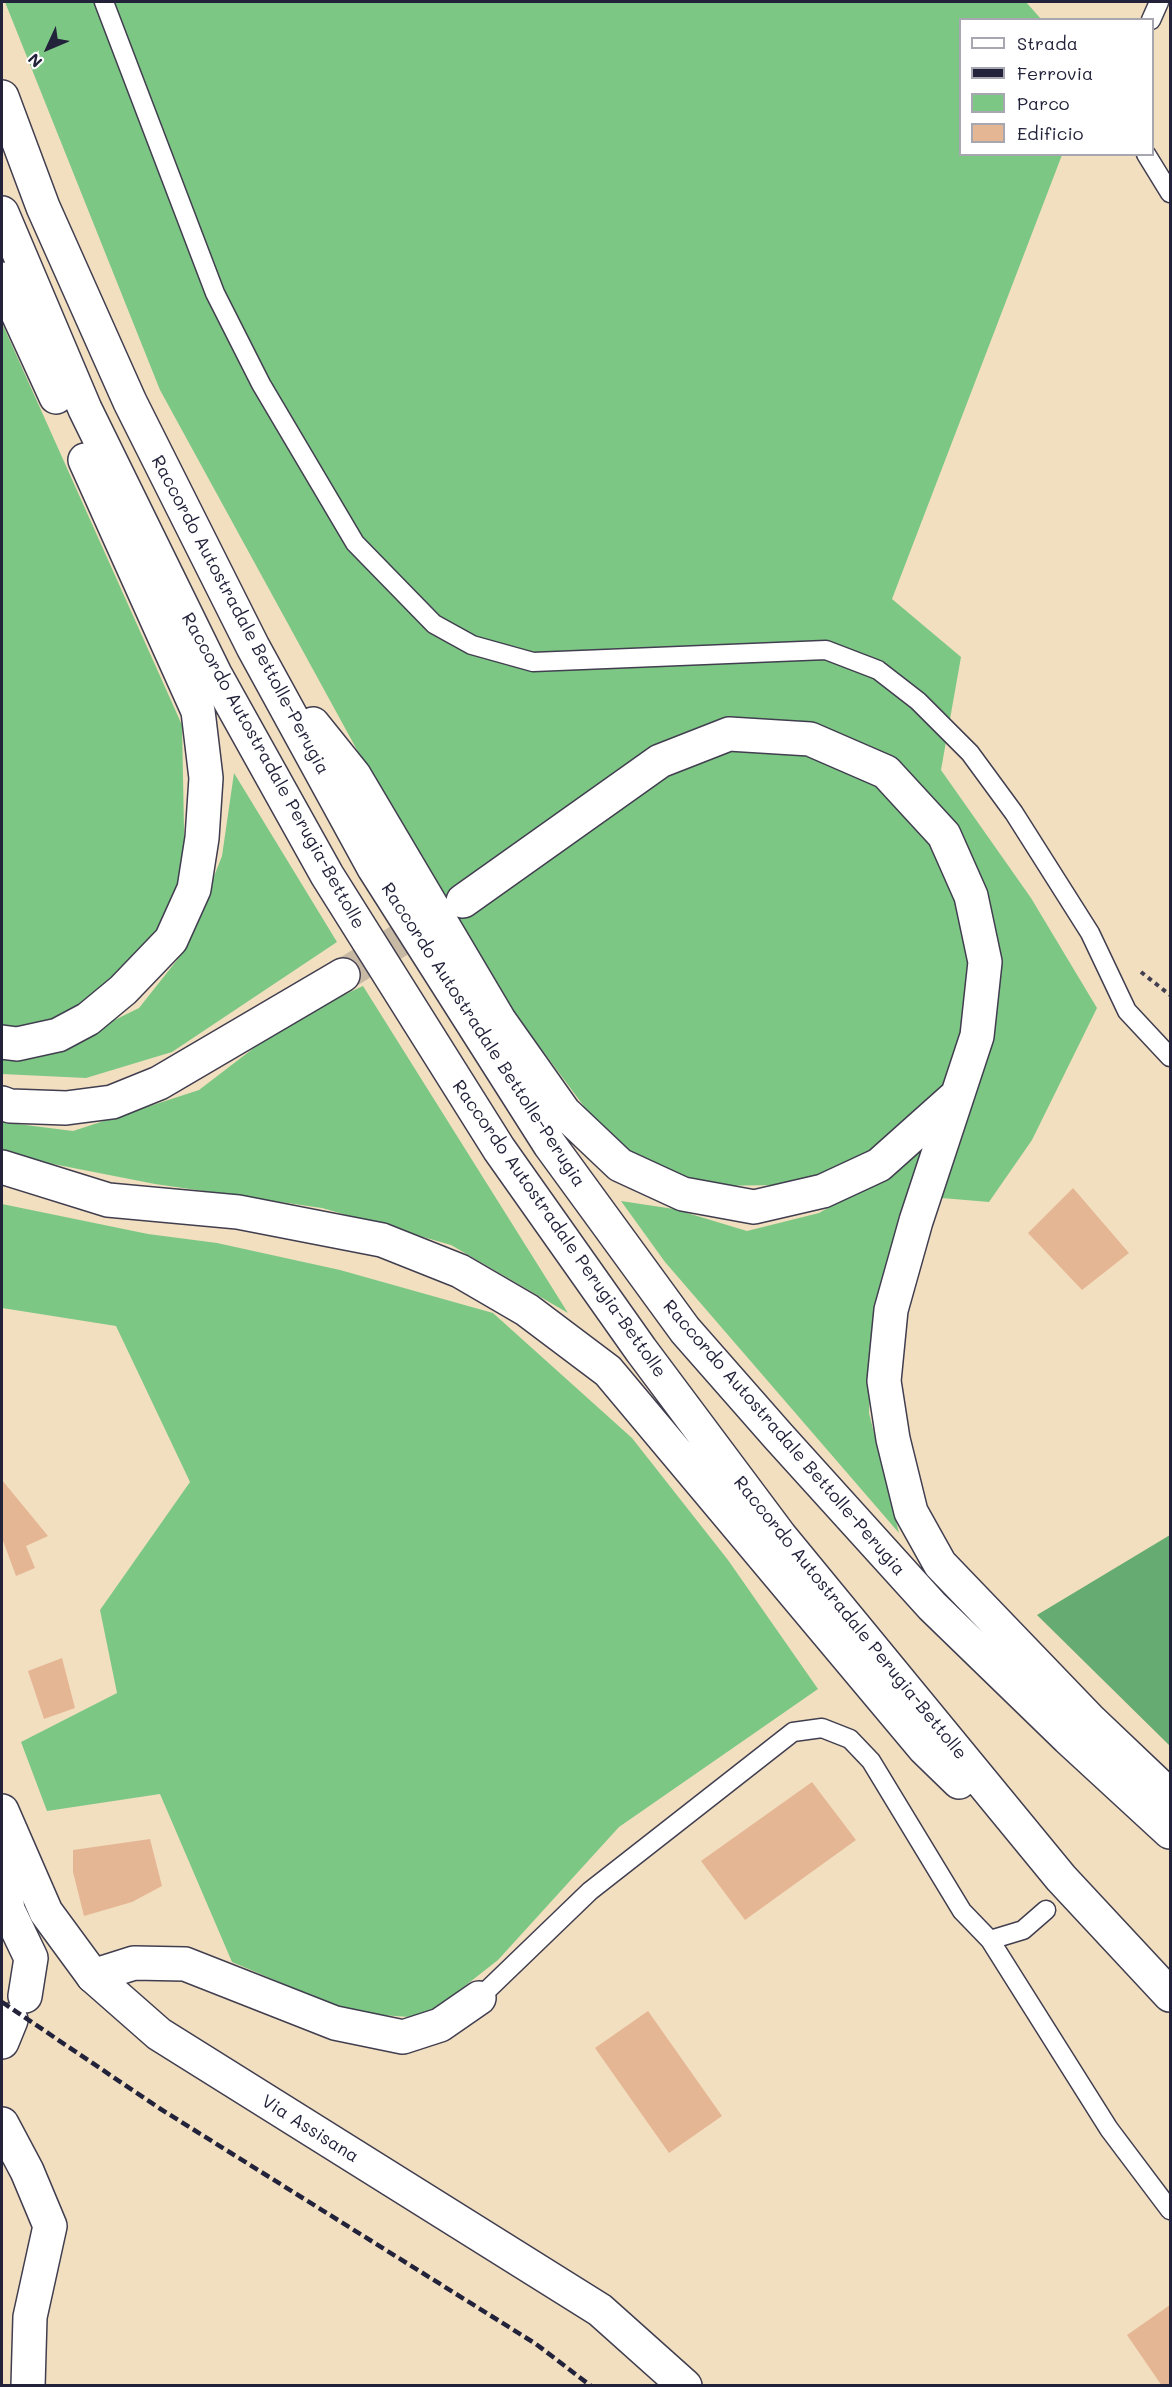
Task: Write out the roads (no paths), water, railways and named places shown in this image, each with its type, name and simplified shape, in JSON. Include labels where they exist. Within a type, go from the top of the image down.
[{"type":"main road","name":"Raccordo Autostradale Bettolle-Perugia","points":[[2,97],[43,207],[125,391],[253,647],[393,897],[550,1145],[685,1330],[932,1606],[1068,1738],[1170,1832]]},
{"type":"main road","name":"Raccordo Autostradale Perugia-Bettolle","points":[[2,213],[85,409],[215,674],[327,875],[499,1149],[641,1350],[780,1536],[1061,1878],[1170,1995]]},
{"type":"main road","points":[[2,279],[198,711],[206,778],[202,838],[194,889],[171,940],[123,990],[88,1019],[58,1035],[17,1044],[2,1042]]},
{"type":"main road","points":[[253,647],[354,775],[499,1020],[564,1112],[620,1165],[684,1194],[754,1207],[823,1191],[879,1165],[955,1097]]},
{"type":"main road","points":[[463,901],[660,761],[729,734],[810,739],[886,772],[944,835],[971,896],[985,962],[976,1036],[955,1097],[891,1310],[884,1381],[893,1439],[911,1512],[940,1564],[1089,1719],[1170,1796]]},
{"type":"main road","points":[[2,1103],[10,1106],[66,1108],[112,1102],[159,1083],[343,975]]},
{"type":"main road","points":[[2,1167],[108,1200],[238,1212],[382,1240],[460,1271],[527,1310],[608,1371],[924,1748],[1061,1878]]},
{"type":"main road","name":"Via Assisana","points":[[2,1811],[46,1912],[93,1976],[159,2034],[600,2310],[685,2385]]},
{"type":"main road","points":[[13,2019],[31,1958],[8,1910],[3,1871],[19,1853]]},
{"type":"main road","points":[[93,1976],[134,1963],[185,1964],[335,2023],[403,2037],[440,2025],[479,1998]]},
{"type":"main road","points":[[2,2124],[27,2171],[50,2226],[30,2317],[28,2385]]},
{"type":"lane","points":[[104,2],[215,293],[261,384],[356,543],[434,624],[472,645],[533,662],[826,650],[878,670],[918,701],[970,753],[1014,813],[1090,933],[1127,1011],[1170,1057]]},
{"type":"lane","points":[[1151,18],[1159,2]]},
{"type":"lane","points":[[1147,156],[1170,193]]},
{"type":"lane","points":[[479,1998],[590,1891],[793,1732],[822,1728],[850,1738],[871,1761],[962,1911],[990,1940],[1109,2130],[1170,2210]]},
{"type":"lane","points":[[990,1940],[1023,1930],[1046,1910]]},
{"type":"tunnel","points":[[343,975],[439,916]]},
{"type":"railway","points":[[2,2002],[159,2108],[536,2344],[591,2386]]}]
